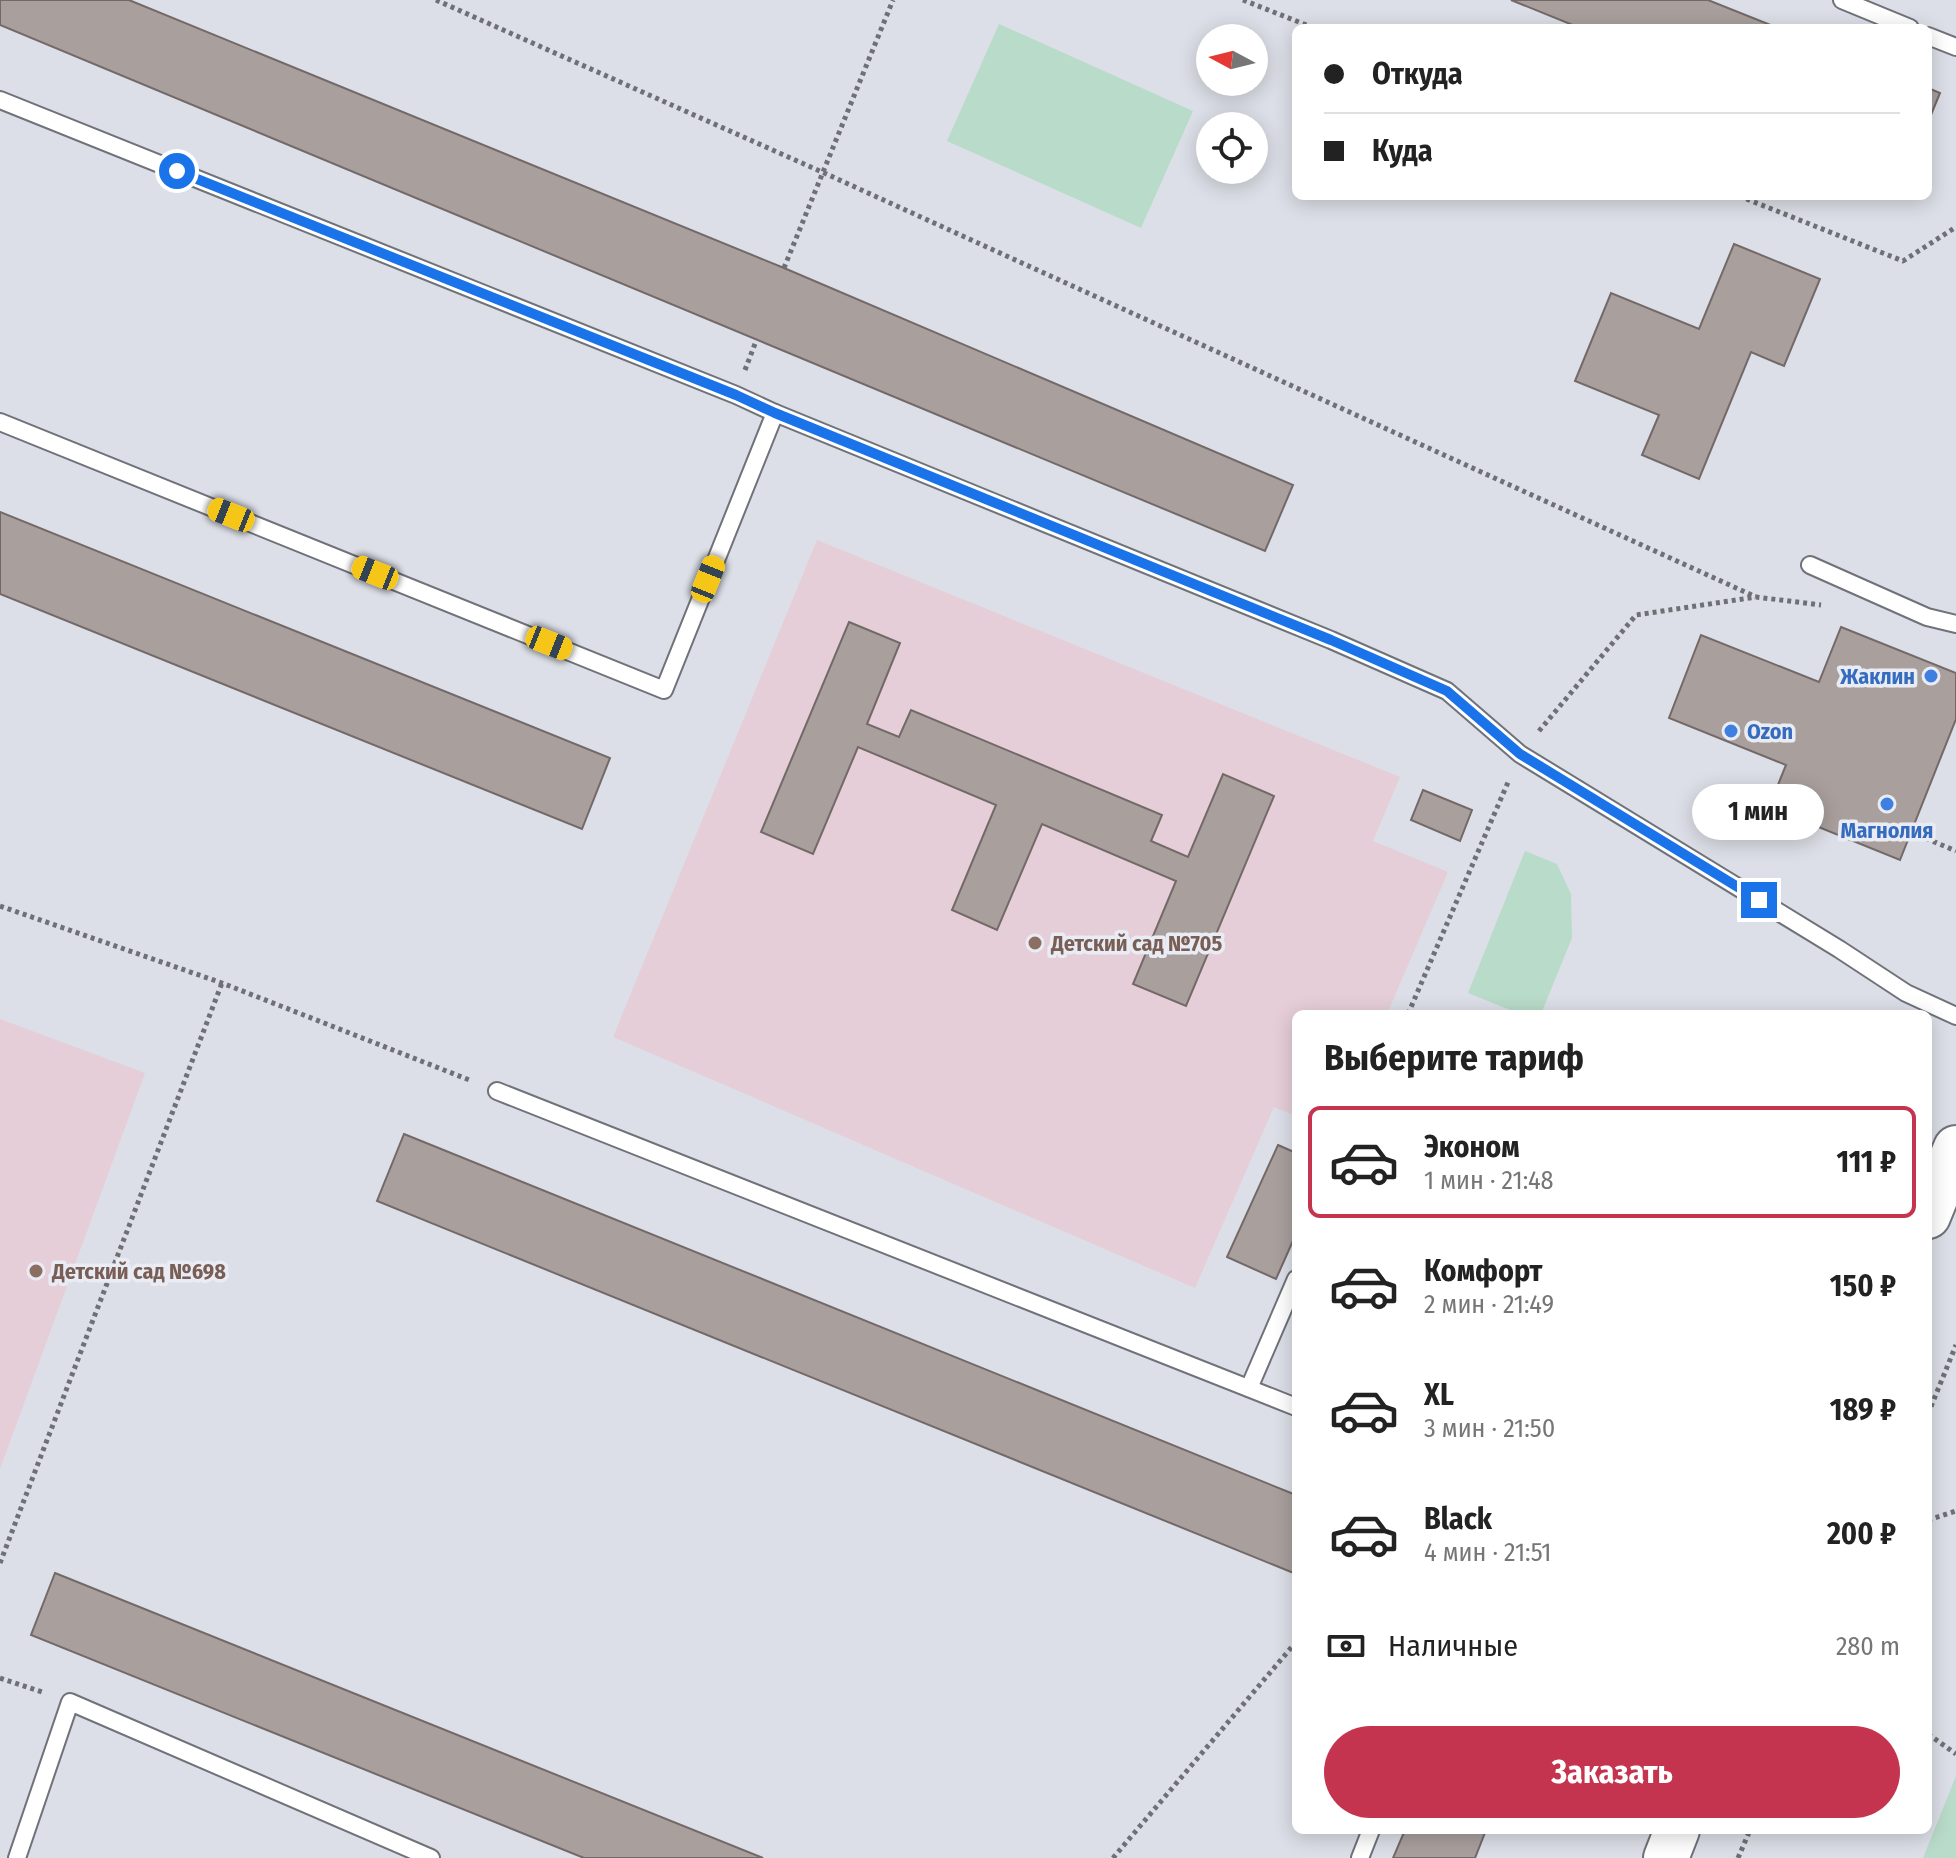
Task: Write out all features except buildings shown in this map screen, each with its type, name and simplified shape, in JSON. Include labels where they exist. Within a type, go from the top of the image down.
[{"type":"street","points":[[1932,1206],[1956,1148]]},
{"type":"street","points":[[1666,1858],[1675,1834]]},
{"type":"lane","points":[[1842,0],[1900,24]]},
{"type":"lane","points":[[1932,38],[1956,47]]},
{"type":"lane","points":[[0,100],[736,395],[1331,640],[1447,691],[1520,754],[1906,993],[1956,1016]]},
{"type":"lane","points":[[0,422],[664,690],[775,413]]},
{"type":"lane","points":[[1810,565],[1927,617],[1956,624]]},
{"type":"lane","points":[[497,1091],[1292,1405]]},
{"type":"lane","points":[[1249,1388],[1292,1288]]},
{"type":"lane","points":[[17,1858],[70,1702],[431,1858]]},
{"type":"lane","points":[[1360,1858],[1369,1834]]},
{"type":"path","points":[[436,0],[1756,597]]},
{"type":"path","points":[[784,268],[893,0]]},
{"type":"path","points":[[1243,0],[1304,24]]},
{"type":"path","points":[[1749,200],[1903,261],[1956,227]]},
{"type":"path","points":[[1410,1010],[1520,754],[1636,615],[1756,597],[1834,606]]},
{"type":"path","points":[[1911,832],[1956,851]]},
{"type":"path","points":[[0,906],[222,983],[497,1091]]},
{"type":"path","points":[[0,1563],[222,983]]},
{"type":"path","points":[[1932,1404],[1956,1345]]},
{"type":"path","points":[[1932,1519],[1956,1511]]},
{"type":"path","points":[[1113,1858],[1292,1647]]},
{"type":"path","points":[[0,1678],[70,1702]]},
{"type":"path","points":[[1932,1737],[1956,1754]]},
{"type":"path","points":[[1738,1858],[1748,1834]]},
{"type":"shaded area","name":"Детский сад №705","points":[[817,540],[1400,777],[1373,841],[1448,872],[1389,1010],[1292,1010],[1292,1114],[1274,1107],[1195,1288],[613,1037]]},
{"type":"shaded area","name":"Детский сад №698","points":[[0,1019],[145,1073],[0,1469]]},
{"type":"green space","points":[[999,24],[1193,111],[1141,228],[947,141]]},
{"type":"green space","points":[[1525,851],[1557,864],[1571,894],[1572,938],[1543,1010],[1510,1010],[1468,993]]},
{"type":"green space","points":[[1956,1776],[1956,1858],[1923,1858]]},
{"type":"place","name":"Жаклин","points":[[1931,676]]},
{"type":"place","name":"Ozon","points":[[1731,731]]},
{"type":"place","name":"Магнолия","points":[[1887,804]]},
{"type":"place","name":"Детский сад №705","points":[[1035,943]]},
{"type":"place","name":"Детский сад №698","points":[[36,1271]]},
{"type":"route","points":[[177,171],[736,395],[1331,640],[1447,691],[1520,754],[1759,900]]}]
